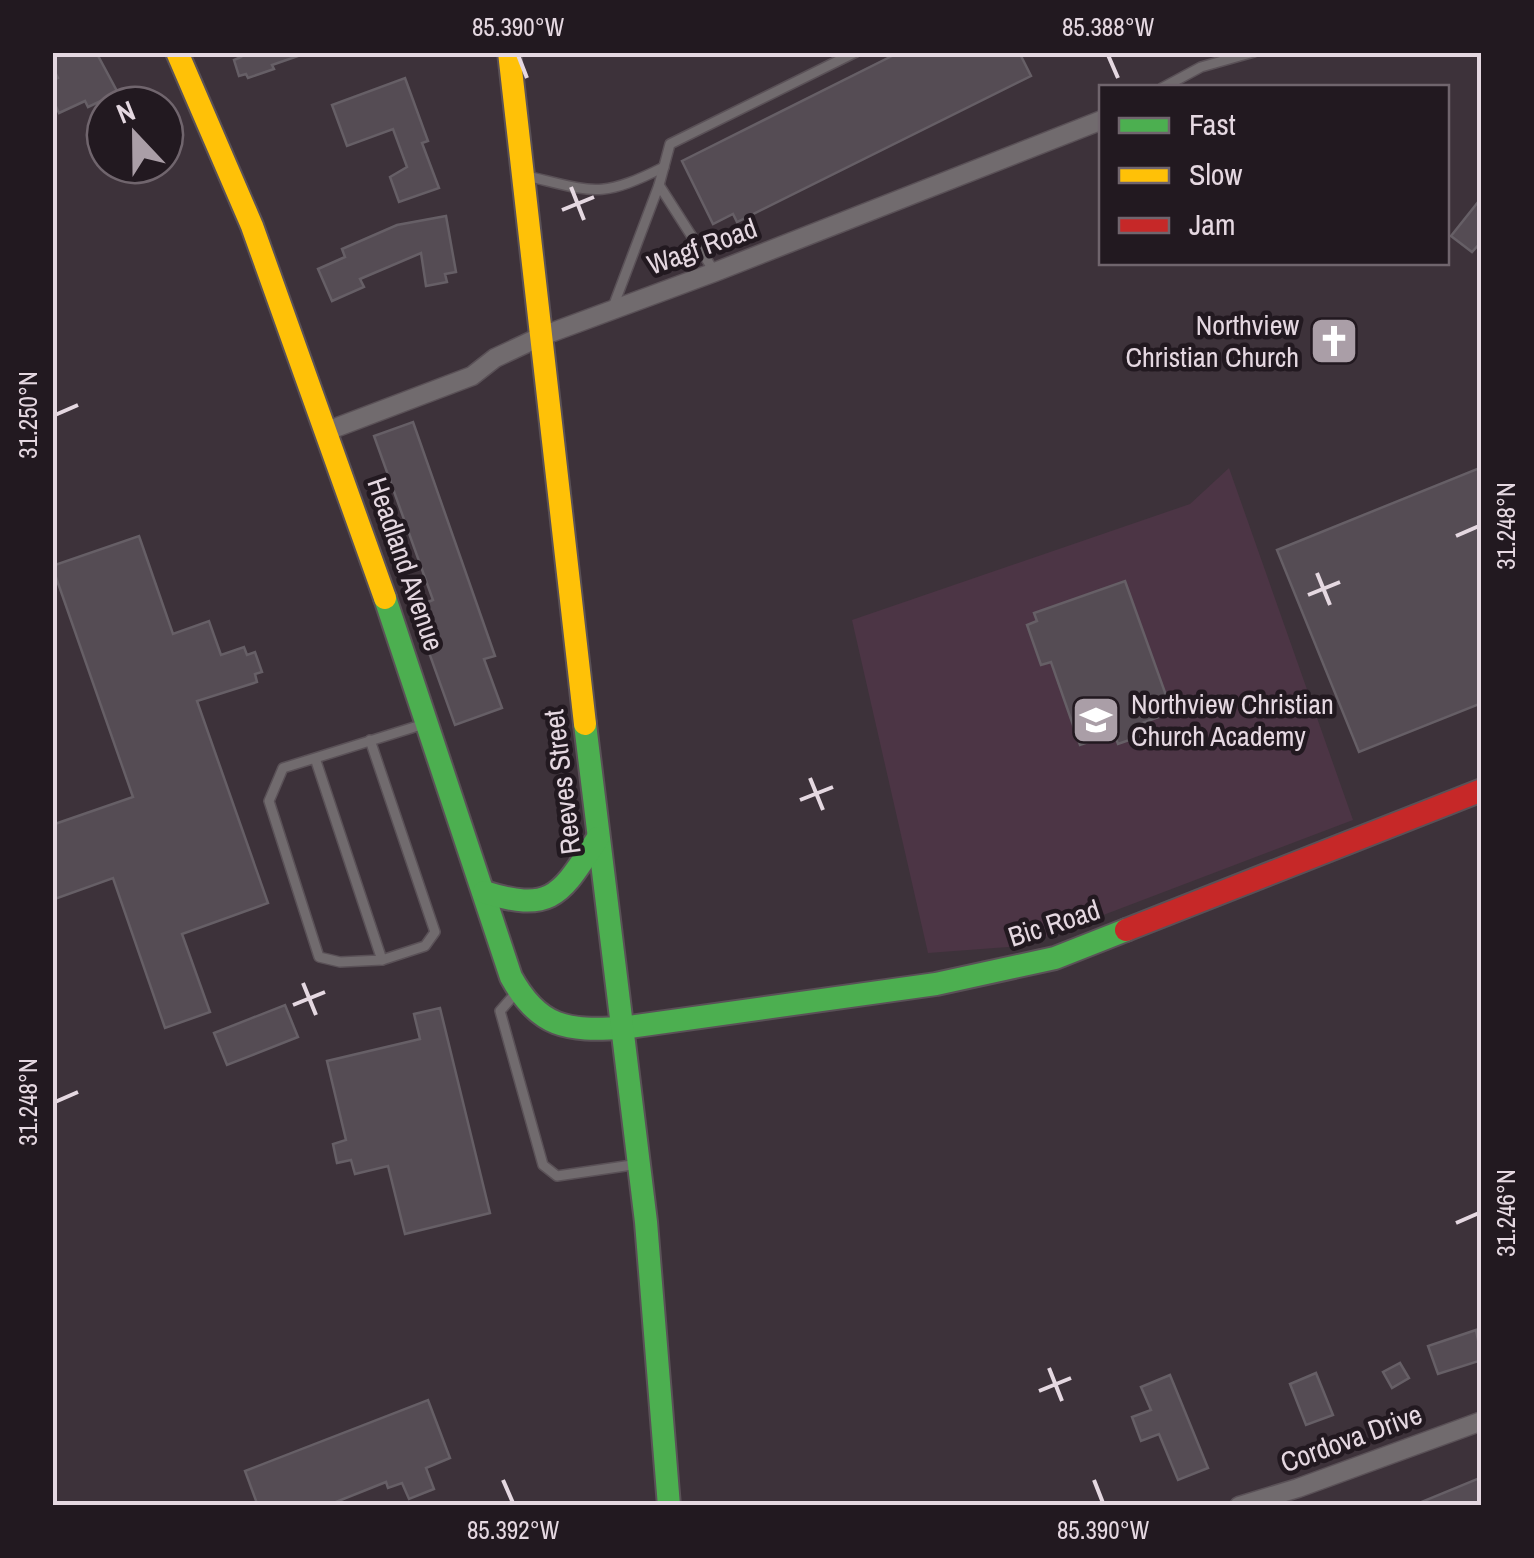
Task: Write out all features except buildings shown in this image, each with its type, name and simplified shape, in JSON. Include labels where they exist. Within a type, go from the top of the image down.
[{"type":"main road","name":"Headland Avenue","points":[[177,52],[242,199],[327,432],[518,991]]},
{"type":"main road","name":"Reeves Street","points":[[509,52],[639,1164],[669,1506]]},
{"type":"main road","name":"Bic Road","points":[[622,1028],[936,984],[1055,958],[1482,790]]},
{"type":"main road","points":[[484,892],[525,904],[552,898],[598,838]]},
{"type":"main road","points":[[518,991],[536,1013],[561,1026],[580,1031],[622,1028]]},
{"type":"street","name":"Wagf Road","points":[[327,432],[472,376],[495,358],[542,336],[1099,121]]},
{"type":"street","name":"Cordova Drive","points":[[1239,1506],[1276,1500],[1482,1420]]},
{"type":"lane","points":[[613,308],[670,144],[856,52]]},
{"type":"lane","points":[[1168,85],[1201,67],[1254,52]]},
{"type":"lane","points":[[524,176],[585,190],[608,191],[664,166]]},
{"type":"lane","points":[[658,185],[714,272]]},
{"type":"lane","points":[[370,740],[434,932],[425,946],[382,960],[340,962],[319,957],[268,801],[283,768],[370,740],[429,722]]},
{"type":"lane","points":[[315,758],[382,960]]},
{"type":"lane","points":[[518,991],[500,1011],[543,1165],[557,1176],[639,1164]]},
{"type":"shaded area","name":"Northview Christian Church Academy","points":[[1229,468],[1353,820],[1022,946],[928,953],[852,620],[1190,504]]},
{"type":"traffic: fast","points":[[385,598],[511,977],[532,1007],[556,1023],[622,1028],[936,984],[1055,958],[1126,930]]},
{"type":"traffic: fast","points":[[585,724],[646,1222],[669,1506]]},
{"type":"traffic: fast","points":[[484,892],[526,901],[553,894],[574,873],[598,838]]},
{"type":"traffic: slow","points":[[177,52],[252,226],[385,598]]},
{"type":"traffic: slow","points":[[509,52],[585,724]]},
{"type":"traffic: jam","points":[[1126,930],[1482,790]]},
{"type":"place","name":"Northview Christian Church","points":[[1334,341]]},
{"type":"place","name":"Northview Christian Church Academy","points":[[1096,720]]}]
